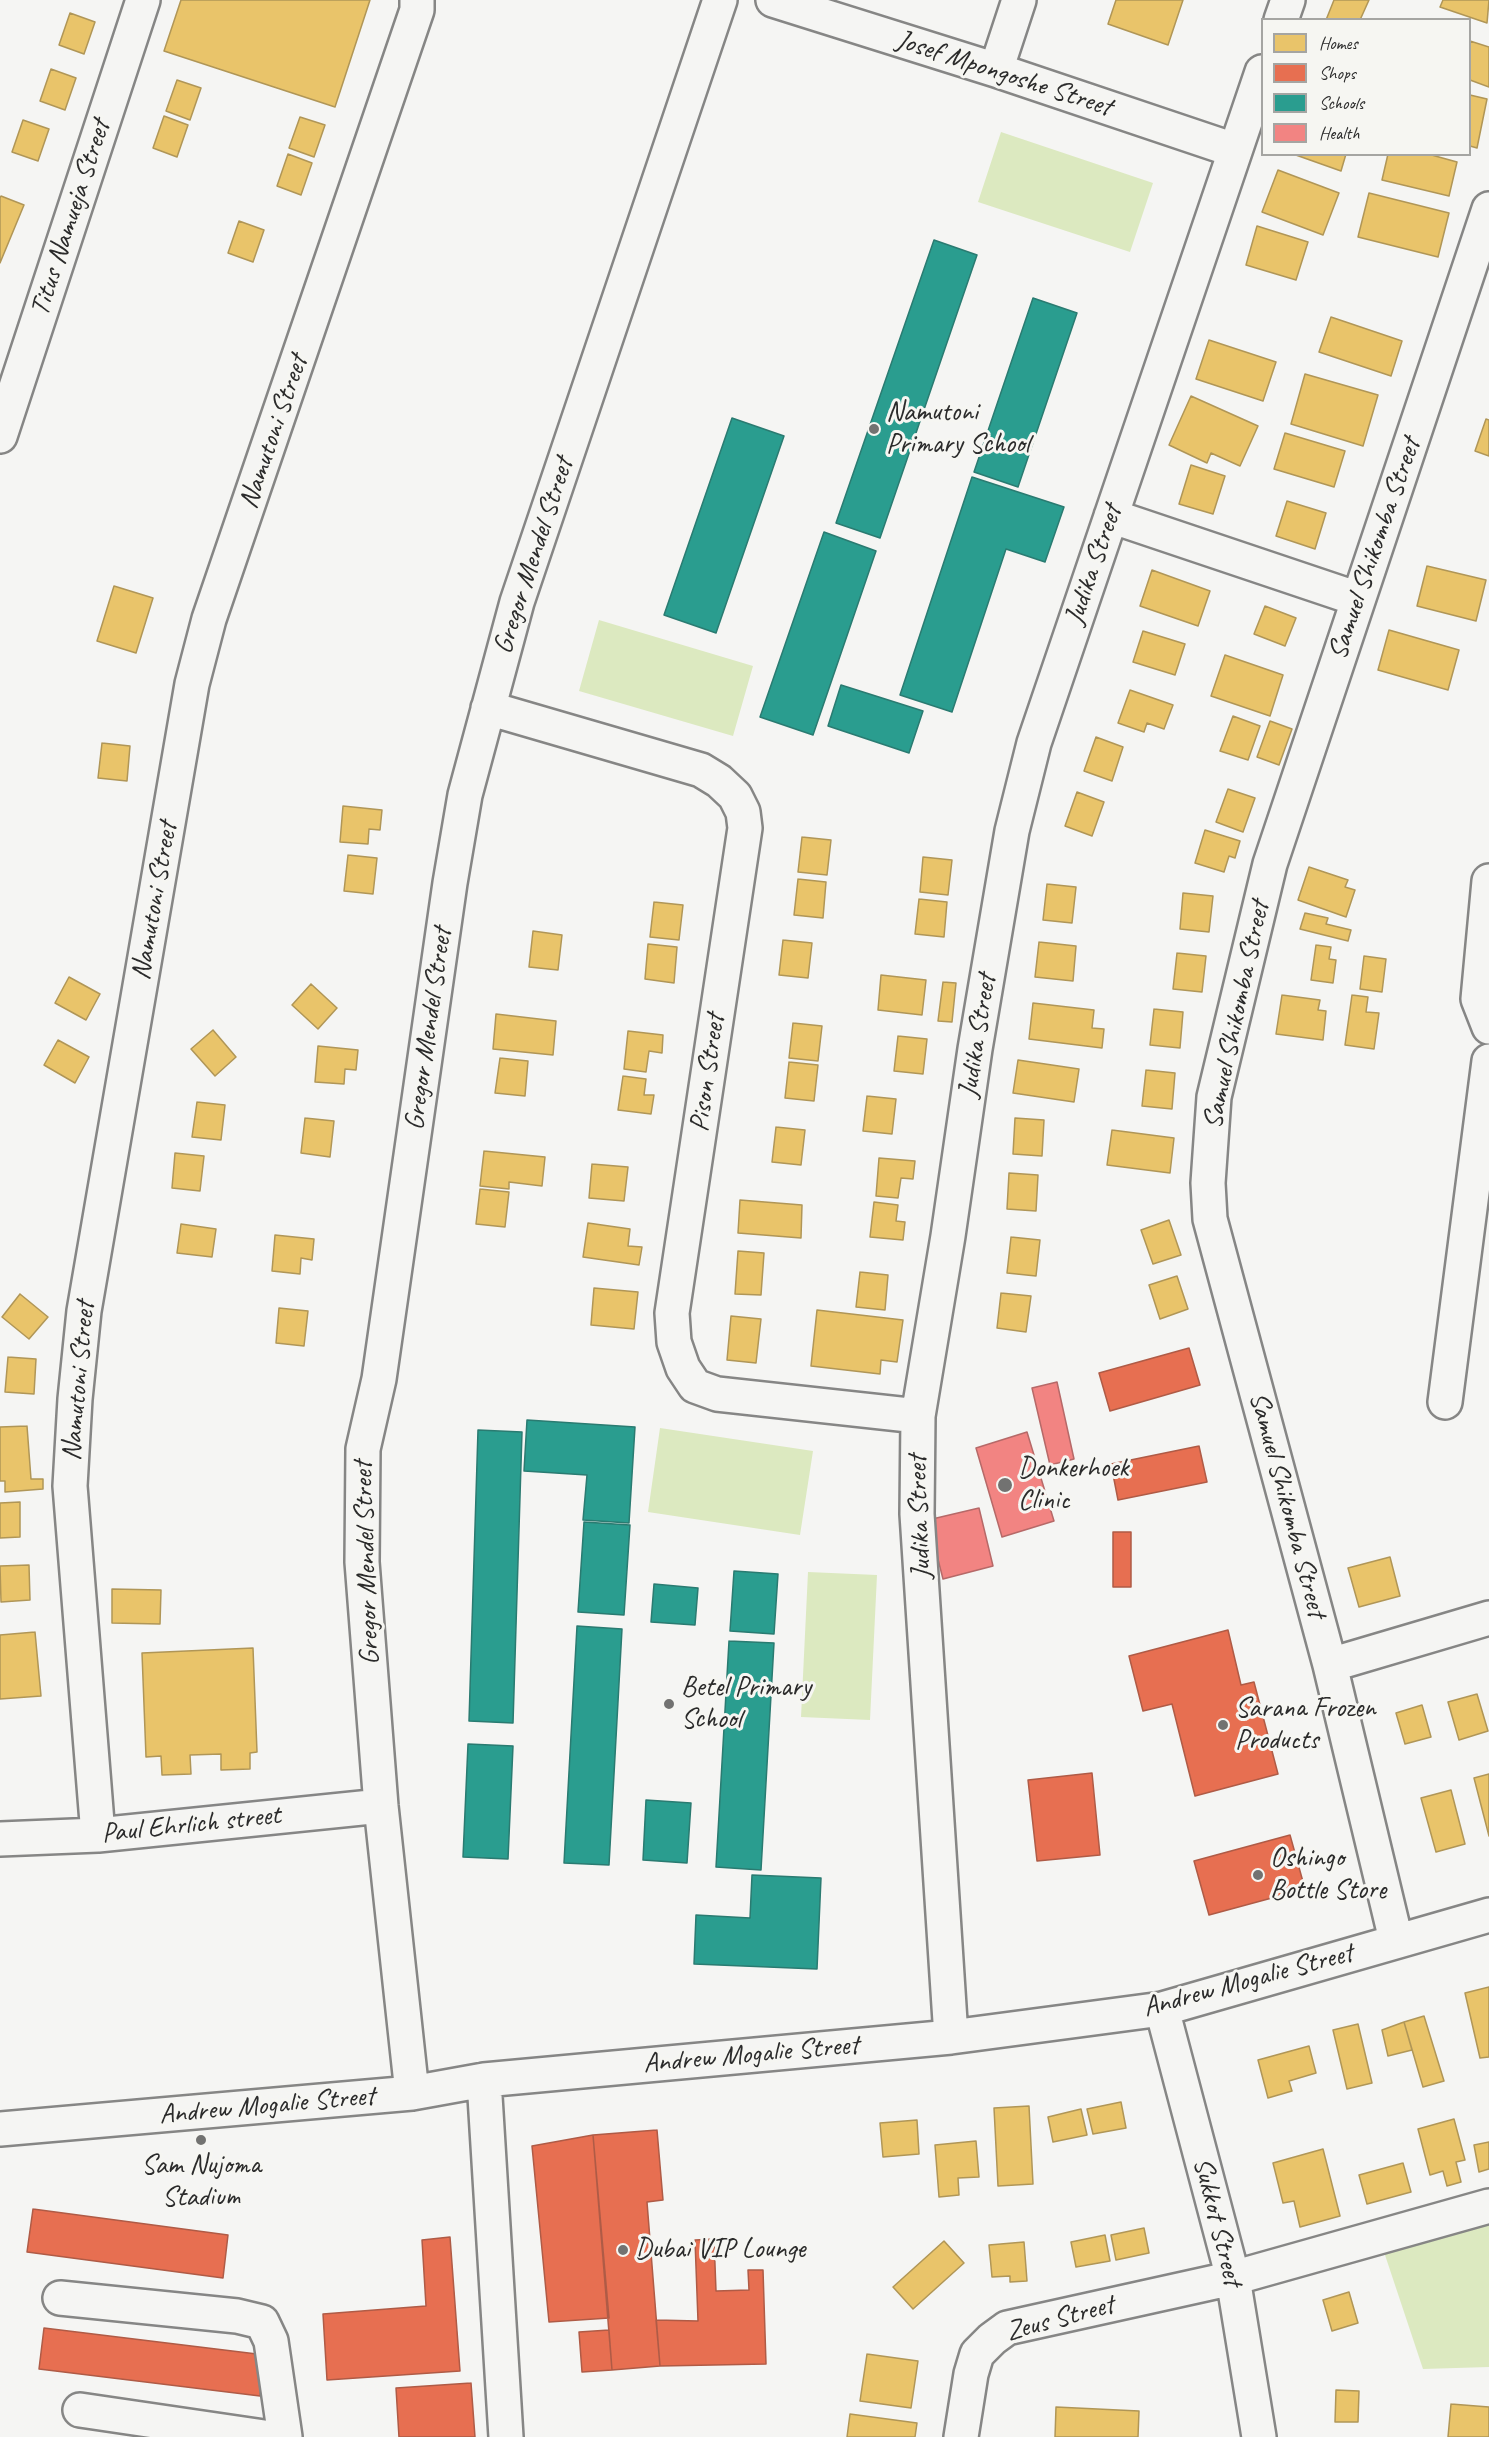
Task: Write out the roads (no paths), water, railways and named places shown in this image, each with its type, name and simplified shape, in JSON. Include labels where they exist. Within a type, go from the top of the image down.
[{"type":"street","name":"Titus Namueja Street","points":[[0,436],[143,0]]},
{"type":"street","name":"Namutoni Street","points":[[98,1835],[70,1486],[75,1399],[84,1311],[192,684],[209,619],[417,10],[417,0]]},
{"type":"street","name":"Gregor Mendel Street","points":[[412,2093],[381,1806],[362,1562],[363,1449],[379,1379],[462,815],[488,708],[517,602],[720,0]]},
{"type":"street","name":"Josef Mpongoshe Street","points":[[773,0],[996,70],[1234,150]]},
{"type":"street","points":[[996,70],[1019,0]]},
{"type":"street","points":[[1282,18],[1288,0]]},
{"type":"street","name":"Judika Street","points":[[951,2037],[917,1514],[918,1416],[948,1236],[975,1049],[1012,831],[1034,743],[1234,150],[1261,77]]},
{"type":"street","name":"Samuel Shikomba Street","points":[[1396,1940],[1330,1665],[1210,1219],[1208,1183],[1214,1097],[1270,864],[1489,209]]},
{"type":"street","points":[[1111,516],[1358,599]]},
{"type":"street","name":"Pison Street","points":[[488,708],[701,770],[719,781],[735,796],[743,812],[744,828],[672,1313],[674,1342],[682,1368],[695,1386],[717,1394],[918,1416]]},
{"type":"street","points":[[1489,880],[1478,999],[1489,1027]]},
{"type":"street","points":[[1445,1402],[1479,1223],[1489,1061]]},
{"type":"street","points":[[1330,1665],[1489,1618]]},
{"type":"street","name":"Paul Ehrlich street","points":[[0,1839],[98,1835],[381,1806]]},
{"type":"street","name":"Andrew Mogalie Street","points":[[0,2129],[412,2093],[484,2080],[951,2037],[1162,2009],[1489,1915]]},
{"type":"street","name":"Sukkot Street","points":[[1162,2009],[1233,2278],[1259,2437]]},
{"type":"street","points":[[484,2080],[506,2437]]},
{"type":"street","name":"Zeus Street","points":[[961,2437],[970,2374],[977,2354],[1007,2328],[1233,2278],[1489,2206]]},
{"type":"street","points":[[60,2298],[237,2316],[262,2322],[271,2341],[285,2437]]},
{"type":"street","points":[[81,2410],[264,2437]]},
{"type":"place","name":"Namutoni Primary School","points":[[874,429]]},
{"type":"place","name":"Donkerhoek Clinic","points":[[1005,1485]]},
{"type":"place","name":"Betel Primary School","points":[[669,1704]]},
{"type":"place","name":"Sarana Frozen Products","points":[[1223,1725]]},
{"type":"place","name":"Oshingo Bottle Store","points":[[1258,1875]]},
{"type":"place","name":"Sam Nujoma Stadium","points":[[201,2140]]},
{"type":"place","name":"Dubai VIP Lounge","points":[[623,2250]]}]
